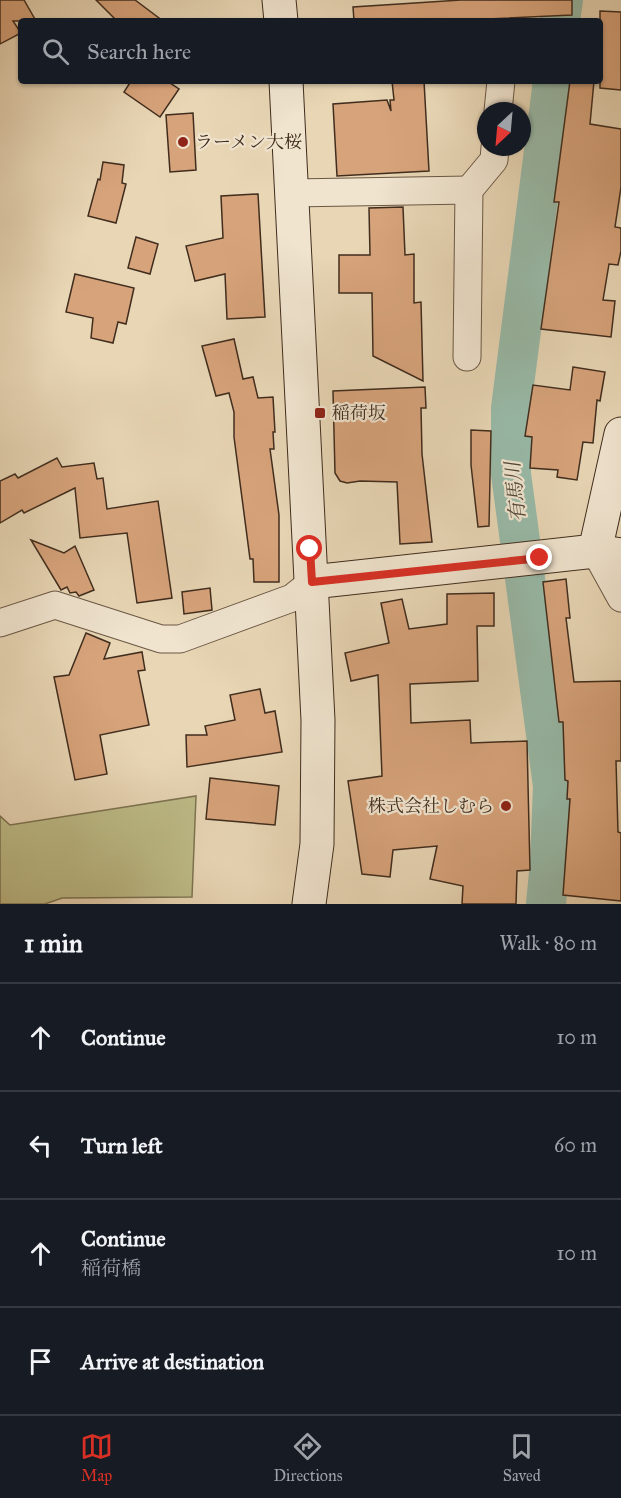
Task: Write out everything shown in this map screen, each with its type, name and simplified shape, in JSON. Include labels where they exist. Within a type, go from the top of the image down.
[{"type":"street","points":[[279,0],[281,18]]},
{"type":"street","points":[[286,84],[312,582],[318,791],[317,844],[309,904]]},
{"type":"street","points":[[499,102],[501,84]]},
{"type":"street","points":[[467,357],[469,189],[494,160],[494,156]]},
{"type":"street","points":[[292,193],[469,189]]},
{"type":"street","points":[[621,434],[608,553],[621,598]]},
{"type":"street","points":[[0,623],[55,605],[161,639],[180,639],[292,598],[312,582],[608,553]]},
{"type":"shaded area","points":[[196,796],[192,897],[62,898],[45,904],[0,904],[0,816],[10,825]]},
{"type":"building","points":[[0,0],[24,0],[34,18],[18,18],[18,21],[13,21],[18,28],[18,35],[0,44]]},
{"type":"building","points":[[96,0],[135,0],[159,18],[114,18]]},
{"type":"building","points":[[461,0],[572,0],[572,15],[508,18],[354,18],[353,7]]},
{"type":"building","points":[[600,11],[621,12],[621,90],[600,88],[600,84],[603,84],[603,18],[600,18]]},
{"type":"building","points":[[129,84],[172,84],[179,89],[160,117],[124,92]]},
{"type":"building","points":[[392,84],[424,84],[429,171],[337,176],[333,104],[387,100],[391,111],[390,100],[394,100]]},
{"type":"building","points":[[570,84],[594,84],[590,124],[621,129],[621,187],[615,227],[621,228],[621,251],[618,265],[609,264],[603,300],[615,301],[611,337],[541,329],[559,202],[554,202]]},
{"type":"building","points":[[193,113],[196,170],[170,172],[166,115]]},
{"type":"building","points":[[103,162],[124,165],[122,183],[126,184],[116,223],[88,216],[98,179],[100,180]]},
{"type":"building","points":[[258,194],[265,317],[227,319],[225,274],[195,281],[186,246],[223,238],[221,196]]},
{"type":"building","points":[[403,207],[405,255],[414,254],[414,303],[421,302],[423,381],[373,356],[372,293],[339,293],[339,255],[370,255],[369,208]]},
{"type":"building","points":[[136,237],[158,244],[150,274],[128,268]]},
{"type":"building","points":[[75,274],[134,288],[126,324],[118,322],[113,343],[91,338],[93,318],[66,312]]},
{"type":"building","points":[[234,339],[243,379],[253,377],[258,398],[273,397],[275,432],[273,432],[274,449],[270,449],[279,515],[279,582],[254,582],[253,559],[250,559],[234,437],[234,412],[229,393],[216,396],[202,346]]},
{"type":"building","points":[[573,367],[605,372],[600,401],[597,400],[593,443],[583,442],[577,480],[557,477],[558,470],[530,468],[532,437],[525,436],[533,385],[570,390]]},
{"type":"building","points":[[425,387],[426,408],[421,408],[422,454],[432,542],[400,544],[397,482],[347,483],[340,481],[335,473],[333,391]]},
{"type":"building","points":[[471,430],[491,431],[489,526],[478,527],[471,465]]},
{"type":"building","points":[[57,458],[62,467],[94,463],[97,479],[103,478],[107,509],[158,501],[172,598],[137,603],[127,533],[80,538],[75,488],[24,513],[22,510],[0,523],[0,481],[15,474],[18,478]]},
{"type":"building","points":[[31,540],[64,553],[75,546],[94,590],[79,596],[76,592],[70,593],[67,587],[61,590]]},
{"type":"building","points":[[566,579],[570,618],[566,618],[574,682],[621,681],[621,761],[616,761],[618,832],[621,833],[621,901],[563,895],[570,799],[567,799],[568,781],[565,780],[563,722],[559,722],[543,582]]},
{"type":"building","points":[[210,588],[212,610],[184,614],[182,592]]},
{"type":"building","points":[[494,593],[494,626],[477,626],[478,681],[410,684],[411,723],[470,720],[471,743],[527,741],[530,870],[517,871],[516,904],[462,904],[463,886],[430,879],[437,846],[393,850],[390,877],[362,874],[348,781],[382,776],[378,675],[351,681],[345,653],[389,643],[381,603],[402,599],[409,629],[447,624],[447,594]]},
{"type":"building","points":[[86,633],[110,643],[104,659],[142,652],[145,670],[138,671],[149,725],[100,735],[107,774],[75,780],[54,677],[69,675]]},
{"type":"building","points":[[260,689],[265,713],[275,711],[282,752],[187,767],[186,735],[207,735],[205,726],[235,720],[230,695]]},
{"type":"building","points":[[210,778],[279,786],[275,825],[206,819]]},
{"type":"waterway","name":"有馬川","points":[[560,18],[563,0]]},
{"type":"waterway","name":"有馬川","points":[[546,904],[553,786],[511,474],[511,408],[553,84]]},
{"type":"place","name":"ラーメン大桜","points":[[183,142]]},
{"type":"place","name":"稲荷坂","points":[[320,413]]},
{"type":"place","name":"株式会社しむら","points":[[506,806]]},
{"type":"route","points":[[310,549],[312,582],[540,558]]}]
